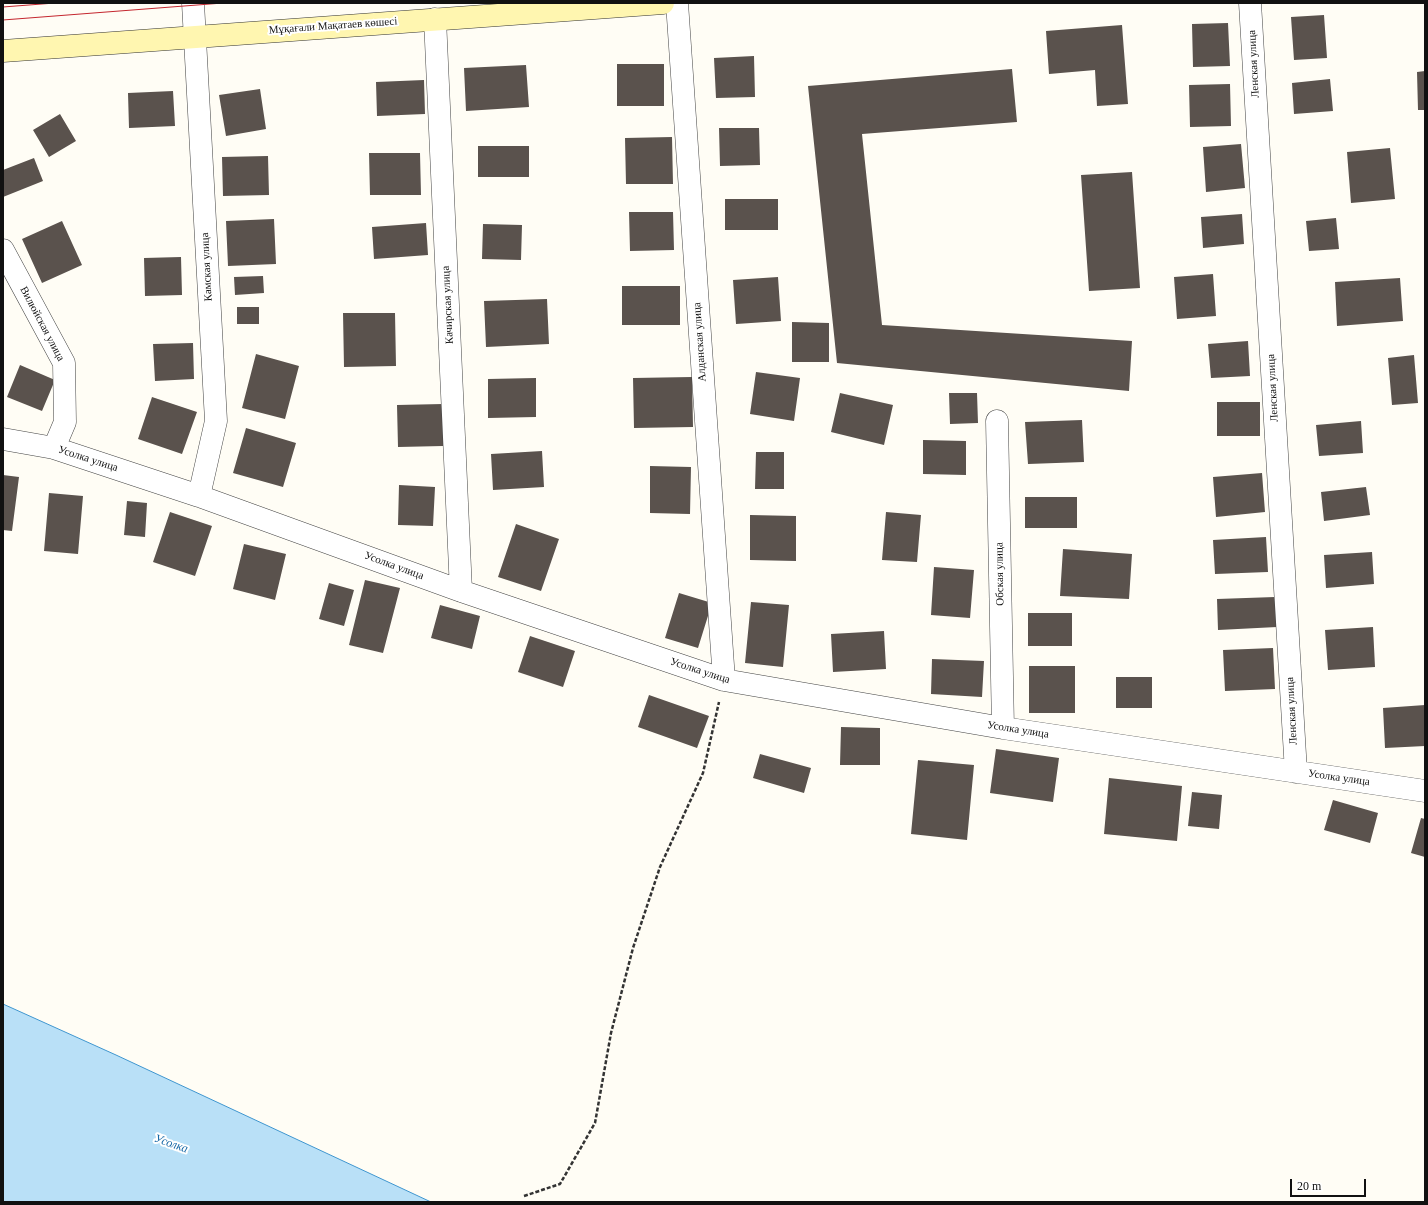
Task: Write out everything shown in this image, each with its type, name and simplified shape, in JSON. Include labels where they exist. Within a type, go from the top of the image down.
[{"type":"main road","name":"Мұқағали Мақатаев көшесі","points":[[3,51],[435,19],[586,6],[663,3]]},
{"type":"street","points":[[193,3],[194,36]]},
{"type":"street","name":"Алданская улица","points":[[677,3],[724,680]]},
{"type":"street","name":"Ленская улица","points":[[1250,3],[1296,772]]},
{"type":"street","name":"Качирская улица","points":[[435,19],[461,591]]},
{"type":"street","name":"Камская улица","points":[[194,36],[216,421],[199,496]]},
{"type":"street","name":"Вилюйская улица","points":[[3,250],[64,363],[65,422],[54,448]]},
{"type":"street","name":"Обская улица","points":[[997,421],[1003,728]]},
{"type":"street","name":"Усолка улица","points":[[3,439],[54,448],[199,496],[461,591],[724,680],[1003,728],[1425,791]]},
{"type":"path","points":[[524,1196],[560,1184],[595,1123],[611,1033],[633,948],[660,867],[703,773],[724,680]]},
{"type":"water","name":"Усолка","points":[[3,1004],[116,1055],[431,1202],[3,1202]]},
{"type":"building","points":[[1324,15],[1327,58],[1294,60],[1291,17]]},
{"type":"building","points":[[1228,23],[1230,66],[1193,67],[1192,24]]},
{"type":"building","points":[[1122,25],[1128,104],[1097,106],[1095,70],[1049,74],[1046,31]]},
{"type":"building","points":[[754,56],[755,97],[716,98],[714,58]]},
{"type":"building","points":[[617,64],[664,64],[664,106],[617,106]]},
{"type":"building","points":[[526,65],[529,107],[466,111],[464,68]]},
{"type":"building","points":[[1012,69],[1017,122],[862,134],[882,325],[1132,341],[1129,391],[837,363],[808,86]]},
{"type":"building","points":[[1425,71],[1425,110],[1418,110],[1417,72]]},
{"type":"building","points":[[1330,79],[1333,111],[1294,114],[1292,83]]},
{"type":"building","points":[[424,80],[425,114],[377,116],[376,82]]},
{"type":"building","points":[[1230,84],[1231,126],[1190,127],[1189,85]]},
{"type":"building","points":[[260,89],[266,129],[226,136],[219,95]]},
{"type":"building","points":[[173,91],[175,126],[129,128],[128,93]]},
{"type":"building","points":[[60,114],[76,141],[49,157],[33,130]]},
{"type":"building","points":[[719,128],[759,128],[760,165],[720,166]]},
{"type":"building","points":[[672,137],[673,184],[626,184],[625,138]]},
{"type":"building","points":[[1241,144],[1245,188],[1206,192],[1203,147]]},
{"type":"building","points":[[478,146],[529,146],[529,177],[478,177]]},
{"type":"building","points":[[1390,148],[1395,199],[1351,203],[1347,152]]},
{"type":"building","points":[[369,153],[420,153],[421,195],[370,195]]},
{"type":"building","points":[[268,156],[269,195],[223,196],[222,157]]},
{"type":"building","points":[[34,158],[43,181],[3,197],[3,170]]},
{"type":"building","points":[[1132,172],[1140,288],[1089,291],[1081,175]]},
{"type":"building","points":[[725,199],[778,199],[778,230],[725,230]]},
{"type":"building","points":[[629,212],[673,212],[674,250],[630,251]]},
{"type":"building","points":[[1242,214],[1244,244],[1203,248],[1201,217]]},
{"type":"building","points":[[1336,218],[1339,249],[1309,251],[1306,221]]},
{"type":"building","points":[[274,219],[276,264],[228,266],[226,221]]},
{"type":"building","points":[[62,221],[82,265],[42,283],[22,239]]},
{"type":"building","points":[[426,223],[428,255],[374,259],[372,227]]},
{"type":"building","points":[[483,224],[522,225],[521,260],[482,259]]},
{"type":"building","points":[[181,257],[182,295],[145,296],[144,258]]},
{"type":"building","points":[[1213,274],[1216,316],[1177,319],[1174,277]]},
{"type":"building","points":[[263,276],[264,293],[235,295],[234,277]]},
{"type":"building","points":[[778,277],[781,321],[736,324],[733,280]]},
{"type":"building","points":[[1400,278],[1403,321],[1337,326],[1335,282]]},
{"type":"building","points":[[622,286],[680,286],[680,325],[622,325]]},
{"type":"building","points":[[547,299],[549,344],[486,347],[484,301]]},
{"type":"building","points":[[237,307],[259,307],[259,324],[237,324]]},
{"type":"building","points":[[343,313],[395,313],[396,366],[344,367]]},
{"type":"building","points":[[792,322],[829,323],[829,362],[792,362]]},
{"type":"building","points":[[1248,341],[1250,376],[1211,378],[1208,344]]},
{"type":"building","points":[[193,343],[194,379],[155,381],[153,344]]},
{"type":"building","points":[[256,354],[299,366],[285,419],[242,408]]},
{"type":"building","points":[[1414,355],[1418,403],[1392,405],[1388,358]]},
{"type":"building","points":[[20,365],[55,380],[42,411],[7,397]]},
{"type":"building","points":[[756,372],[800,378],[794,421],[750,414]]},
{"type":"building","points":[[692,377],[693,427],[634,428],[633,378]]},
{"type":"building","points":[[536,378],[536,417],[488,418],[488,379]]},
{"type":"building","points":[[840,393],[893,405],[884,445],[831,432]]},
{"type":"building","points":[[949,393],[977,393],[978,423],[950,424]]},
{"type":"building","points":[[152,397],[197,412],[182,454],[138,439]]},
{"type":"building","points":[[1217,402],[1260,402],[1260,436],[1217,436]]},
{"type":"building","points":[[443,404],[443,446],[398,447],[397,405]]},
{"type":"building","points":[[1082,420],[1084,462],[1028,464],[1025,422]]},
{"type":"building","points":[[1361,421],[1363,453],[1319,456],[1316,425]]},
{"type":"building","points":[[246,428],[296,443],[283,487],[233,473]]},
{"type":"building","points":[[923,440],[966,441],[966,475],[923,474]]},
{"type":"building","points":[[542,451],[544,487],[493,490],[491,454]]},
{"type":"building","points":[[756,452],[784,452],[784,489],[755,489]]},
{"type":"building","points":[[650,466],[691,467],[690,514],[650,513]]},
{"type":"building","points":[[1262,473],[1265,512],[1216,517],[1213,477]]},
{"type":"building","points":[[3,475],[19,477],[12,531],[3,530]]},
{"type":"building","points":[[399,485],[435,487],[433,526],[398,525]]},
{"type":"building","points":[[1366,487],[1370,515],[1324,521],[1321,492]]},
{"type":"building","points":[[49,493],[83,496],[78,554],[44,551]]},
{"type":"building","points":[[1025,497],[1077,497],[1077,528],[1025,528]]},
{"type":"building","points":[[127,501],[147,503],[145,537],[124,535]]},
{"type":"building","points":[[170,512],[212,526],[195,576],[153,562]]},
{"type":"building","points":[[886,512],[921,515],[917,562],[882,560]]},
{"type":"building","points":[[750,515],[796,516],[796,561],[750,560]]},
{"type":"building","points":[[516,524],[559,539],[541,591],[498,577]]},
{"type":"building","points":[[1266,537],[1268,572],[1215,574],[1213,540]]},
{"type":"building","points":[[244,544],[286,554],[275,600],[233,589]]},
{"type":"building","points":[[1063,549],[1132,554],[1129,599],[1060,596]]},
{"type":"building","points":[[1372,552],[1374,584],[1326,588],[1324,555]]},
{"type":"building","points":[[934,567],[974,570],[970,618],[931,615]]},
{"type":"building","points":[[365,580],[400,588],[383,653],[349,645]]},
{"type":"building","points":[[329,583],[354,590],[344,626],[319,619]]},
{"type":"building","points":[[679,593],[712,603],[698,648],[665,638]]},
{"type":"building","points":[[1275,597],[1277,627],[1218,630],[1217,599]]},
{"type":"building","points":[[751,602],[789,605],[783,667],[745,663]]},
{"type":"building","points":[[440,605],[480,616],[472,649],[431,638]]},
{"type":"building","points":[[1028,613],[1072,613],[1072,646],[1028,646]]},
{"type":"building","points":[[1373,627],[1375,667],[1328,670],[1325,630]]},
{"type":"building","points":[[884,631],[886,669],[833,672],[831,634]]},
{"type":"building","points":[[530,636],[575,651],[563,687],[518,672]]},
{"type":"building","points":[[1273,648],[1275,689],[1225,691],[1223,650]]},
{"type":"building","points":[[932,659],[984,661],[982,697],[931,694]]},
{"type":"building","points":[[1029,666],[1075,666],[1075,713],[1029,713]]},
{"type":"building","points":[[1116,677],[1152,677],[1152,708],[1116,708]]},
{"type":"building","points":[[649,695],[709,716],[697,748],[638,727]]},
{"type":"building","points":[[1425,705],[1425,746],[1385,748],[1383,708]]},
{"type":"building","points":[[841,727],[880,728],[880,765],[840,765]]},
{"type":"building","points":[[996,749],[1059,758],[1053,802],[990,793]]},
{"type":"building","points":[[760,754],[811,768],[804,793],[753,778]]},
{"type":"building","points":[[918,760],[974,765],[967,840],[911,834]]},
{"type":"building","points":[[1109,778],[1182,786],[1177,841],[1104,834]]},
{"type":"building","points":[[1192,792],[1222,795],[1219,829],[1188,826]]},
{"type":"building","points":[[1333,800],[1378,813],[1370,843],[1324,830]]},
{"type":"building","points":[[1421,818],[1425,819],[1425,857],[1411,853]]},
{"type":"tram line","points":[[3,7],[55,3]]},
{"type":"tram line","points":[[3,20],[223,3]]}]
